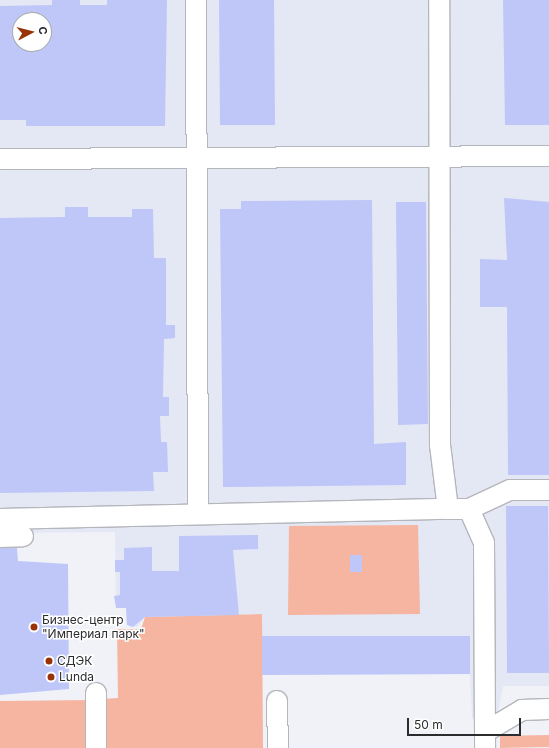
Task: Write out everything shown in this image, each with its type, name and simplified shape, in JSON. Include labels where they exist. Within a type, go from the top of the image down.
[{"type":"lane","points":[[196,0],[198,514]]},
{"type":"lane","points":[[439,0],[442,157],[440,445],[448,509]]},
{"type":"lane","points":[[0,159],[549,156]]},
{"type":"lane","points":[[0,519],[469,509],[510,490],[549,490]]},
{"type":"lane","points":[[469,509],[484,542],[485,740]]},
{"type":"lane","points":[[0,537],[23,536]]},
{"type":"lane","points":[[96,693],[96,748]]},
{"type":"lane","points":[[277,701],[278,748]]},
{"type":"lane","points":[[485,740],[522,710],[549,709]]},
{"type":"shaded area","points":[[0,0],[549,0],[549,686],[503,686],[497,717],[472,718],[470,674],[262,675],[261,614],[145,617],[137,627],[127,624],[126,608],[116,608],[115,532],[0,533]]},
{"type":"shaded area","points":[[418,525],[420,614],[288,615],[289,526]]},
{"type":"shaded area","points":[[262,614],[263,748],[101,748],[100,699],[118,698],[117,629],[141,629],[145,617]]},
{"type":"shaded area","points":[[92,700],[92,748],[0,748],[0,701]]},
{"type":"shaded area","points":[[549,735],[549,747],[500,748],[500,736]]},
{"type":"building","points":[[52,0],[80,0],[80,5],[107,5],[107,0],[167,0],[165,126],[26,126],[26,120],[0,120],[0,6],[52,5]]},
{"type":"building","points":[[219,0],[274,0],[275,125],[220,125]]},
{"type":"building","points":[[503,0],[549,0],[549,125],[505,125]]},
{"type":"building","points":[[504,198],[549,202],[549,475],[508,475],[507,307],[480,307],[480,259],[507,260]]},
{"type":"building","points":[[372,200],[374,444],[406,442],[406,485],[223,487],[220,209],[241,209],[241,201]]},
{"type":"building","points":[[396,202],[426,202],[428,424],[398,425]]},
{"type":"building","points":[[65,207],[88,207],[88,217],[132,217],[132,209],[153,209],[154,258],[166,258],[166,325],[175,325],[175,338],[164,339],[163,397],[169,397],[169,416],[160,416],[161,442],[167,442],[168,472],[153,472],[154,491],[0,493],[0,218],[65,217]]},
{"type":"building","points":[[506,506],[548,506],[549,673],[507,673]]},
{"type":"building","points":[[258,535],[258,549],[233,550],[239,615],[145,617],[133,627],[127,625],[126,608],[116,608],[114,596],[120,595],[120,572],[115,572],[115,560],[124,560],[124,548],[152,547],[152,571],[179,571],[179,536]]},
{"type":"building","name":"Бизнес-центр \"Империал парк\"","points":[[0,548],[17,548],[18,561],[68,564],[69,689],[0,695]]},
{"type":"building","points":[[350,555],[362,555],[362,572],[350,572]]},
{"type":"building","points":[[262,636],[470,636],[470,674],[262,675]]},
{"type":"place","name":"Бизнес-центр \"Империал парк\"","points":[[34,627]]},
{"type":"place","name":"СДЭК","points":[[49,661]]},
{"type":"place","name":"Lunda","points":[[51,677]]}]
